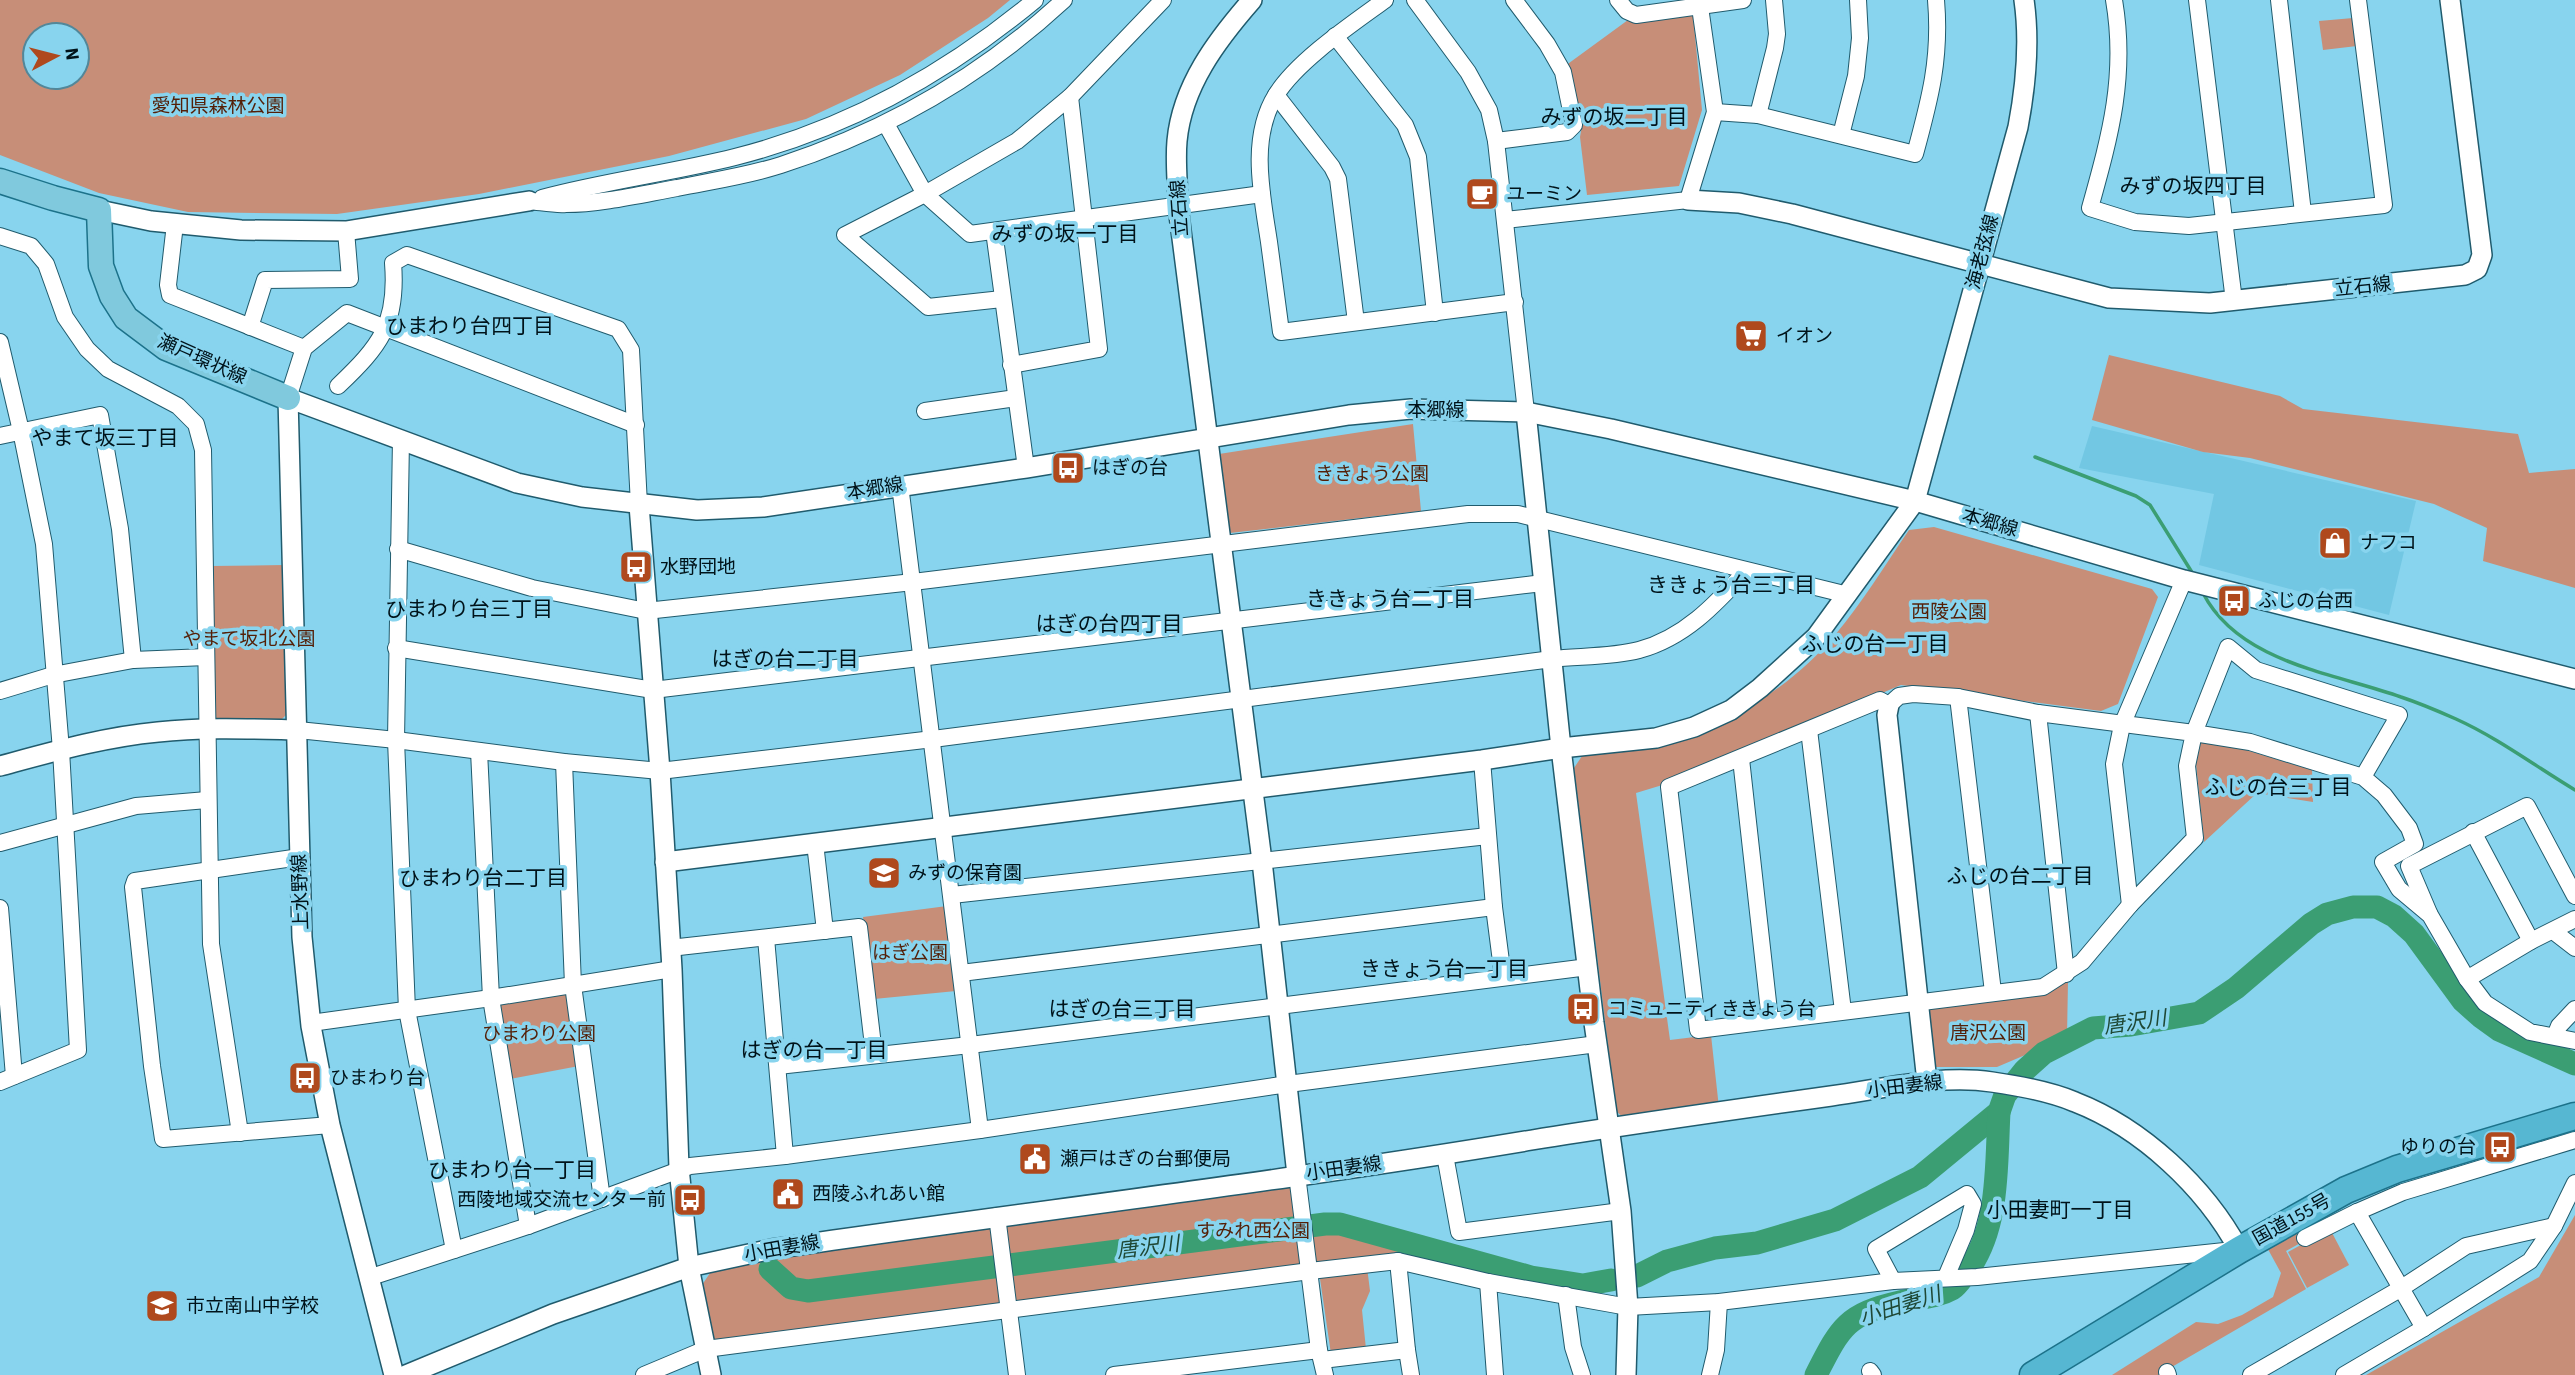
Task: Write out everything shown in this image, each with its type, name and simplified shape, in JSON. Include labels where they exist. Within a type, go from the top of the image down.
[{"type":"highway","name":"国道155号","points":[[2033,1375],[2314,1206],[2397,1169],[2575,1116]]},
{"type":"main road","points":[[0,181],[99,210]]},
{"type":"main road","name":"瀬戸環状線","points":[[99,210],[101,266],[112,296],[126,318],[166,348],[288,398]]},
{"type":"street","points":[[99,210],[151,221],[241,230],[346,232],[529,201],[735,157],[846,119],[930,77],[999,30],[1035,0]]},
{"type":"street","points":[[529,201],[567,205],[646,194],[779,165],[886,124],[996,56],[1064,0]]},
{"type":"street","points":[[1002,299],[928,307],[845,235],[925,194],[1017,141],[1070,97],[1163,0]]},
{"type":"street","name":"立石線","points":[[1252,0],[1218,39],[1190,89],[1177,141],[1178,207],[1262,861],[1297,1175]]},
{"type":"street","points":[[1385,0],[1335,36],[1301,67],[1276,95],[1264,123],[1259,158],[1281,332],[1515,302]]},
{"type":"street","points":[[1415,0],[1468,72],[1489,110],[1496,141],[1539,520],[1561,748],[1597,1044],[1621,1211],[1629,1307],[1626,1375]]},
{"type":"street","points":[[1496,141],[1567,132],[1574,125],[1563,72],[1547,44],[1514,0]]},
{"type":"street","points":[[1618,0],[1627,11],[1636,15],[1699,3],[1743,0]]},
{"type":"street","points":[[1758,115],[1777,34],[1774,0]]},
{"type":"street","points":[[1841,135],[1856,76],[1860,38],[1858,0]]},
{"type":"street","points":[[1715,112],[1758,115],[1916,154],[1933,87],[1938,27],[1936,0]]},
{"type":"street","name":"海老弦線","points":[[1915,501],[2018,127],[2024,93],[2027,48],[2024,0]]},
{"type":"street","points":[[2114,0],[2119,29],[2119,78],[2112,128],[2090,208],[2135,222],[2189,226],[2384,205],[2358,0]]},
{"type":"street","points":[[2197,0],[2234,301]]},
{"type":"street","points":[[2279,0],[2303,213]]},
{"type":"street","name":"立石線","points":[[1688,200],[1752,206],[2109,298],[2200,303],[2234,301],[2465,275],[2477,268],[2482,255],[2450,0]]},
{"type":"street","points":[[1505,220],[1688,200],[1715,112],[1699,3]]},
{"type":"street","points":[[1335,36],[1405,125],[1418,157],[1435,313]]},
{"type":"street","points":[[1276,95],[1332,167],[1338,179],[1356,322]]},
{"type":"street","points":[[1011,365],[1099,349],[1070,97]]},
{"type":"street","points":[[886,124],[925,194],[970,234],[1262,194]]},
{"type":"street","points":[[175,224],[168,285],[170,295],[304,348]]},
{"type":"street","points":[[994,230],[1026,468]]},
{"type":"street","points":[[250,327],[265,280],[350,279],[346,232]]},
{"type":"street","points":[[0,236],[31,246],[46,264],[65,317],[87,349],[108,369],[178,406],[196,424],[203,450],[211,944],[240,1133]]},
{"type":"street","points":[[338,386],[367,358],[387,328],[395,289],[393,263],[407,255],[618,329],[631,350],[646,611],[660,771],[679,1168],[689,1267],[711,1375]]},
{"type":"street","points":[[288,398],[304,348],[347,313],[636,425]]},
{"type":"street","points":[[0,342],[44,544],[61,750],[78,1050],[7,1079],[0,908]]},
{"type":"street","points":[[925,411],[1016,397]]},
{"type":"street","name":"本郷線","points":[[288,398],[517,483],[582,497],[697,510],[763,507],[1026,468],[1349,415],[1411,409],[1526,412],[1611,429],[1915,501],[2194,582],[2575,679]]},
{"type":"street","name":"上水野線","points":[[288,398],[302,937],[311,1023],[330,1125],[394,1375]]},
{"type":"street","points":[[0,436],[100,415],[120,528],[133,660]]},
{"type":"street","points":[[401,439],[396,740],[407,1010],[454,1250]]},
{"type":"street","points":[[900,485],[980,1130]]},
{"type":"street","points":[[665,862],[1656,738],[1693,727],[1731,710],[1760,688],[1816,637],[1915,501]]},
{"type":"street","points":[[398,549],[532,588],[646,611],[913,582],[1468,514],[1517,514],[1847,595]]},
{"type":"street","points":[[0,766],[61,750],[159,732],[208,729],[298,730],[660,771],[933,739],[1552,659],[1636,651],[1693,624],[1713,607],[1746,571]]},
{"type":"street","points":[[2130,905],[2114,764],[2122,724],[2194,582]]},
{"type":"street","points":[[396,648],[653,690],[1543,583]]},
{"type":"street","points":[[1889,705],[1880,700],[1669,787],[1698,1030],[2043,987],[2066,974],[2082,962],[2130,905],[2195,838],[2187,766],[2194,733],[2228,647],[2256,670],[2399,715],[2363,778]]},
{"type":"street","points":[[0,691],[53,676],[133,660],[206,657]]},
{"type":"street","points":[[1927,1082],[1916,1002],[1888,729],[1889,705],[1899,696],[1913,694],[1958,697],[2038,713],[2250,742],[2363,778],[2384,795],[2409,828],[2415,844],[2384,862],[2399,890],[2430,915]]},
{"type":"street","points":[[1958,697],[1993,992]]},
{"type":"street","points":[[2038,713],[2066,974]]},
{"type":"street","points":[[1810,730],[1843,1011]]},
{"type":"street","points":[[479,751],[491,998],[527,1226]]},
{"type":"street","points":[[1741,759],[1770,1020]]},
{"type":"street","points":[[1482,760],[1494,907],[1503,977]]},
{"type":"street","points":[[564,762],[573,985],[602,1199]]},
{"type":"street","points":[[0,843],[136,806],[207,800]]},
{"type":"street","points":[[2575,896],[2527,806],[2409,866],[2430,915],[2467,979],[2485,1003],[2530,1032],[2575,1041]]},
{"type":"street","points":[[2473,832],[2531,941]]},
{"type":"street","points":[[952,895],[1488,836]]},
{"type":"street","points":[[816,842],[825,931]]},
{"type":"street","points":[[300,857],[135,881],[133,887],[152,1066],[163,1139],[330,1125]]},
{"type":"street","points":[[961,973],[1494,907]]},
{"type":"street","points":[[2467,979],[2531,941],[2575,919]]},
{"type":"street","points":[[670,948],[859,927],[874,1054]]},
{"type":"street","points":[[2553,931],[2575,948]]},
{"type":"street","points":[[766,938],[785,1156]]},
{"type":"street","points":[[778,1066],[970,1045],[1588,967]]},
{"type":"street","points":[[311,1023],[671,969]]},
{"type":"street","points":[[2555,1036],[2559,1026],[2575,1009]]},
{"type":"street","points":[[368,1278],[527,1226],[679,1168],[980,1130],[1288,1084],[1597,1044]]},
{"type":"street","name":"小田妻線","points":[[406,1375],[553,1314],[689,1267],[772,1249],[1445,1155],[1608,1128],[1927,1082],[1981,1080],[2046,1093],[2075,1102],[2116,1123],[2160,1154],[2227,1227],[2239,1250]]},
{"type":"street","points":[[2305,1238],[2403,1192],[2575,1140]]},
{"type":"street","points":[[1445,1155],[1459,1231],[1621,1211]]},
{"type":"street","points":[[1297,1175],[1322,1362]]},
{"type":"street","points":[[2344,1375],[2530,1261],[2554,1226],[2575,1183]]},
{"type":"street","points":[[1893,1281],[1876,1249],[1966,1194],[1973,1204],[1949,1277]]},
{"type":"street","points":[[2357,1212],[2424,1328]]},
{"type":"street","points":[[997,1216],[1017,1375]]},
{"type":"street","points":[[2251,1375],[2400,1289],[2466,1246],[2554,1226]]},
{"type":"street","points":[[645,1375],[706,1349],[1310,1270],[1398,1261],[1488,1282],[1629,1307],[1719,1302],[1893,1281],[1977,1276],[2239,1250]]},
{"type":"street","points":[[1398,1261],[1406,1350],[1411,1375]]},
{"type":"street","points":[[1488,1282],[1495,1375]]},
{"type":"street","points":[[1566,1295],[1573,1347],[1582,1375]]},
{"type":"street","points":[[1710,1375],[1716,1350],[1719,1302]]},
{"type":"street","points":[[1114,1375],[1322,1362],[1406,1350]]},
{"type":"shaded area","points":[[2092,426],[2416,501],[2389,615],[2199,565],[2214,494],[2079,468]]},
{"type":"green space","name":"愛知県森林公園","points":[[0,0],[1010,0],[988,18],[900,75],[806,119],[669,156],[479,194],[337,214],[188,212],[99,193],[0,155]]},
{"type":"green space","points":[[1693,14],[1702,110],[1679,186],[1587,195],[1580,137],[1582,126],[1565,66],[1628,20]]},
{"type":"green space","points":[[2353,18],[2357,46],[2323,50],[2319,21]]},
{"type":"green space","points":[[2109,355],[2280,396],[2303,409],[2518,434],[2529,473],[2575,469],[2575,588],[2483,561],[2487,528],[2434,504],[2250,458],[2203,452],[2092,420]]},
{"type":"green space","name":"ききょう公園","points":[[1413,424],[1421,511],[1230,533],[1219,454]]},
{"type":"green space","name":"西陵公園","points":[[1934,527],[2152,589],[2158,597],[2118,704],[2101,711],[1901,685],[1669,783],[1636,793],[1670,1040],[1711,1035],[1719,1108],[1627,1121],[1616,1111],[1574,768],[1582,756],[1641,749],[1696,732],[1772,693],[1816,656],[1835,635],[1909,530]]},
{"type":"green space","name":"やまて坂北公園","points":[[284,565],[289,712],[280,721],[217,723],[213,718],[211,566]]},
{"type":"green space","points":[[2201,742],[2243,749],[2312,770],[2313,802],[2257,793],[2204,842],[2196,764]]},
{"type":"green space","name":"はぎ公園","points":[[947,906],[956,991],[874,999],[863,917]]},
{"type":"green space","name":"唐沢公園","points":[[2068,981],[2067,1037],[1997,1067],[1936,1067],[1925,1007],[2046,993]]},
{"type":"green space","name":"ひまわり公園","points":[[568,992],[579,1066],[510,1079],[499,1003]]},
{"type":"green space","name":"すみれ西公園","points":[[1286,1184],[1295,1190],[1301,1231],[1335,1227],[1400,1245],[1400,1255],[1366,1259],[1370,1291],[1362,1310],[1366,1349],[1331,1354],[1318,1265],[719,1343],[711,1337],[702,1285],[710,1273],[737,1263]]},
{"type":"green space","points":[[2575,1215],[2575,1375],[2366,1375],[2539,1277]]},
{"type":"green space","points":[[2295,1224],[2304,1241],[2286,1251],[2306,1289],[2158,1375],[2112,1375],[2196,1322],[2218,1324],[2242,1315],[2273,1297],[2281,1273],[2264,1242]]},
{"type":"green space","points":[[2330,1229],[2349,1265],[2307,1288],[2288,1252]]},
{"type":"waterway","points":[[2035,457],[2136,496],[2150,505],[2193,574]]},
{"type":"waterway","points":[[2203,593],[2219,617],[2264,650],[2318,672],[2408,699],[2456,719],[2502,743],[2575,790]]},
{"type":"waterway","name":"唐沢川","points":[[1637,1276],[1667,1261],[1715,1248],[1757,1243],[1835,1220],[1920,1177],[1999,1112],[2005,1095],[2025,1070],[2044,1053],[2093,1028],[2131,1025],[2199,1013],[2236,988],[2311,924],[2327,914],[2353,907],[2377,907],[2394,916],[2414,934],[2463,1001],[2481,1017],[2499,1030],[2575,1064]]},
{"type":"waterway","name":"小田妻川","points":[[1816,1375],[1839,1334],[1856,1318],[1882,1307],[1946,1292],[1956,1286],[1966,1273],[1977,1256],[1991,1217],[1999,1112]]},
{"type":"waterway","name":"唐沢川","points":[[770,1269],[791,1288],[808,1291],[1340,1224],[1531,1277],[1583,1285],[1611,1280]]},
{"type":"place","name":"ユーミン","points":[[1482,194]]},
{"type":"place","name":"イオン","points":[[1751,336]]},
{"type":"place","name":"はぎの台","points":[[1068,468]]},
{"type":"place","name":"ナフコ","points":[[2335,543]]},
{"type":"place","name":"水野団地","points":[[636,567]]},
{"type":"place","name":"ふじの台西","points":[[2234,601]]},
{"type":"place","name":"みずの保育園","points":[[884,873]]},
{"type":"place","name":"コミュニティききょう台","points":[[1583,1009]]},
{"type":"place","name":"ひまわり台","points":[[305,1078]]},
{"type":"place","name":"ゆりの台","points":[[2500,1147]]},
{"type":"place","name":"瀬戸はぎの台郵便局","points":[[1035,1159]]},
{"type":"place","name":"西陵ふれあい館","points":[[788,1194]]},
{"type":"place","name":"西陵地域交流センター前","points":[[690,1200]]},
{"type":"place","name":"市立南山中学校","points":[[162,1306]]},
{"type":"district","name":"みずの坂二丁目","points":[[1614,117]]},
{"type":"district","name":"みずの坂四丁目","points":[[2193,186]]},
{"type":"district","name":"みずの坂一丁目","points":[[1065,234]]},
{"type":"district","name":"ひまわり台四丁目","points":[[470,326]]},
{"type":"district","name":"やまて坂三丁目","points":[[105,438]]},
{"type":"district","name":"ききょう台三丁目","points":[[1731,585]]},
{"type":"district","name":"ききょう台二丁目","points":[[1390,599]]},
{"type":"district","name":"ひまわり台三丁目","points":[[469,609]]},
{"type":"district","name":"はぎの台四丁目","points":[[1109,624]]},
{"type":"district","name":"ふじの台一丁目","points":[[1875,644]]},
{"type":"district","name":"はぎの台二丁目","points":[[785,659]]},
{"type":"district","name":"ふじの台三丁目","points":[[2278,787]]},
{"type":"district","name":"ふじの台二丁目","points":[[2020,876]]},
{"type":"district","name":"ひまわり台二丁目","points":[[483,878]]},
{"type":"district","name":"ききょう台一丁目","points":[[1444,969]]},
{"type":"district","name":"はぎの台三丁目","points":[[1122,1009]]},
{"type":"district","name":"はぎの台一丁目","points":[[814,1050]]},
{"type":"district","name":"ひまわり台一丁目","points":[[512,1170]]},
{"type":"district","name":"小田妻町一丁目","points":[[2060,1210]]}]
